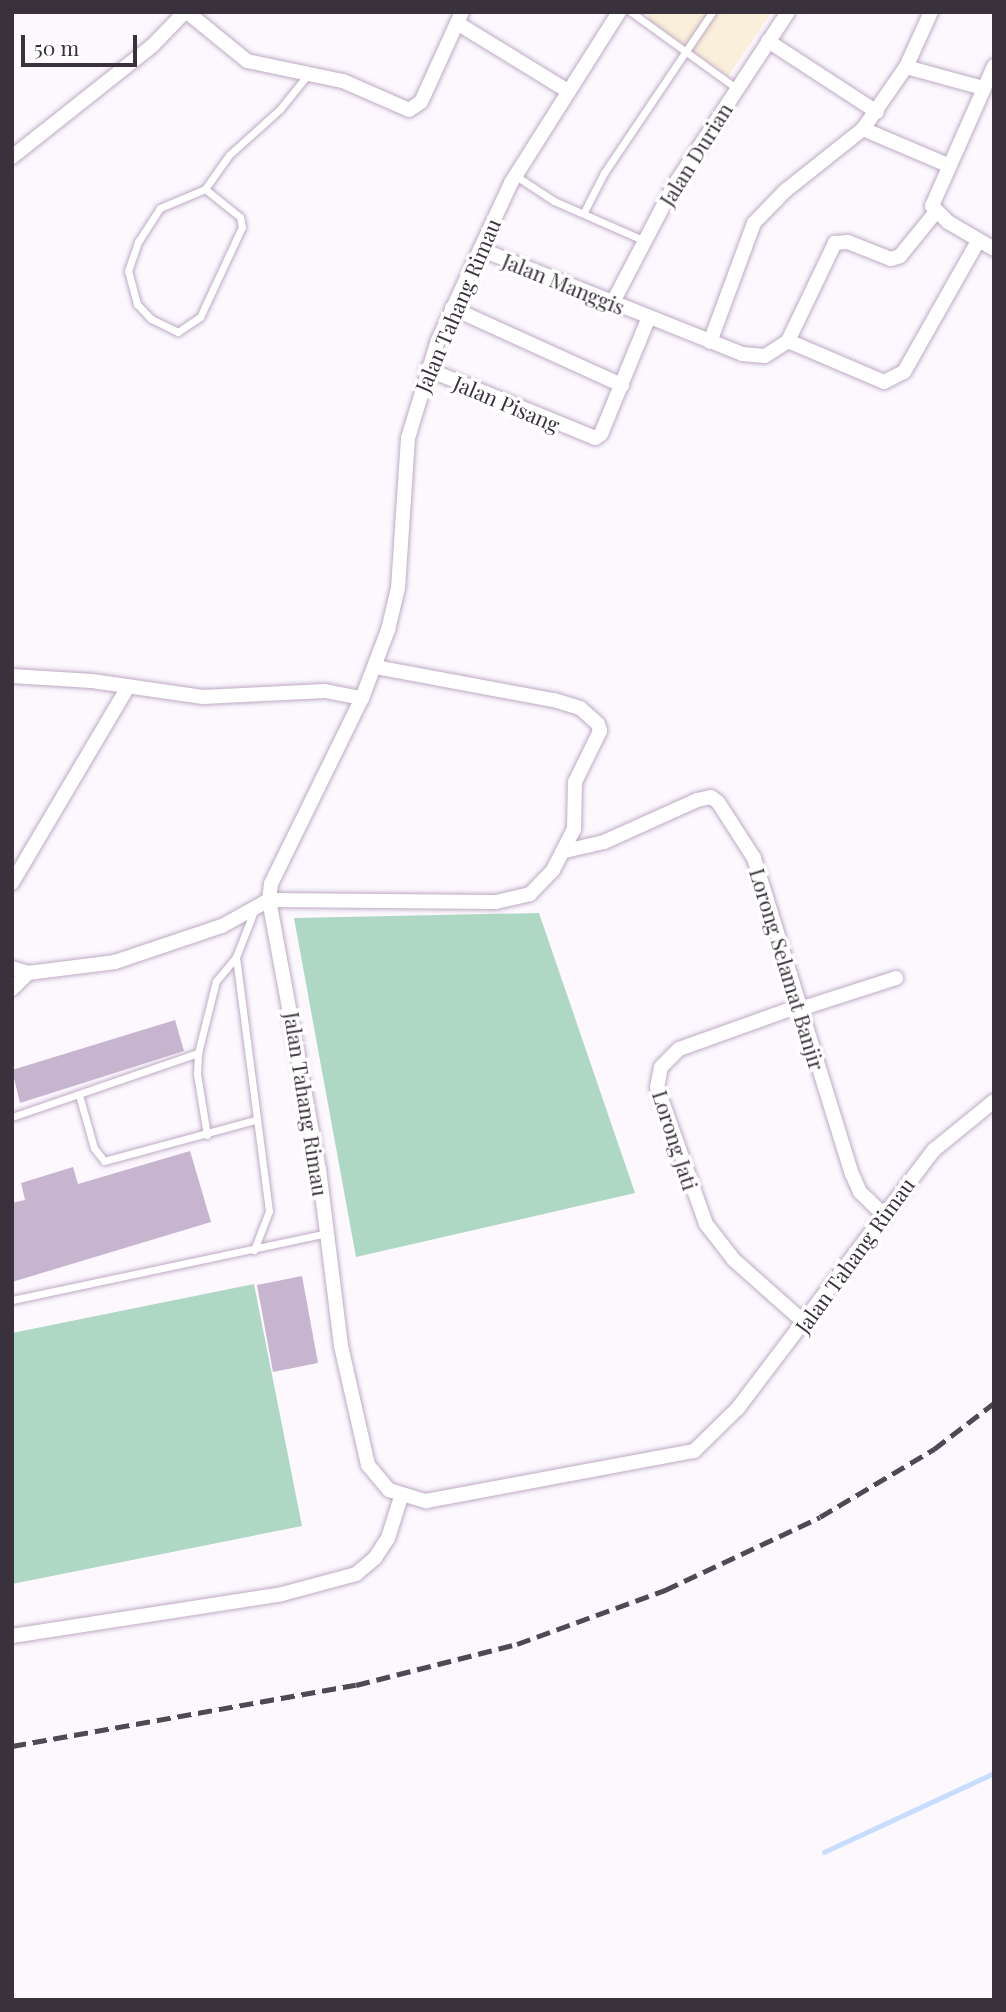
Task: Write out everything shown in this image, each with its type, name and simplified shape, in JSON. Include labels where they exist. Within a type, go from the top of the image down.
[{"type":"street","points":[[12,158],[152,46],[186,12],[247,61],[310,72],[413,109],[421,102],[459,18],[568,91]]},
{"type":"street","name":"Jalan Tahang Rimau","points":[[619,12],[515,176],[427,369],[405,457],[398,588],[375,667],[262,904],[298,1038],[341,1346],[363,1455],[375,1476],[401,1497],[443,1499],[694,1451],[738,1408],[805,1323],[882,1213],[933,1150],[994,1101]]},
{"type":"street","name":"Jalan Durian","points":[[612,302],[643,240],[736,88],[788,12]]},
{"type":"street","points":[[710,342],[754,223],[785,191],[863,129],[906,67],[931,12]]},
{"type":"street","points":[[768,41],[877,111]]},
{"type":"street","points":[[978,241],[916,353],[894,380],[884,382],[788,341],[835,243],[848,242],[891,259],[900,256],[935,213],[933,196],[994,66]]},
{"type":"street","points":[[906,67],[983,88]]},
{"type":"street","points":[[863,129],[948,165]]},
{"type":"street","points":[[935,213],[994,249]]},
{"type":"street","name":"Jalan Manggis","points":[[480,249],[742,354],[765,356],[788,341]]},
{"type":"street","points":[[453,308],[622,386],[649,317]]},
{"type":"street","name":"Jalan Pisang","points":[[427,369],[587,438],[601,435],[622,386]]},
{"type":"street","points":[[12,968],[28,973],[115,962],[222,926],[262,904],[519,900],[540,885],[565,851],[576,818],[575,782],[600,731],[593,716],[580,708],[517,691],[375,667]]},
{"type":"street","points":[[12,677],[128,687],[203,697],[332,691],[362,698]]},
{"type":"street","points":[[12,883],[128,687]]},
{"type":"street","name":"Lorong Selamat Banjir","points":[[565,851],[604,842],[711,797],[754,858],[852,1174],[860,1192],[882,1213]]},
{"type":"street","points":[[12,989],[28,973]]},
{"type":"street","name":"Lorong Jati","points":[[805,1323],[734,1260],[706,1224],[657,1087],[661,1067],[679,1049],[799,1007],[896,978]]},
{"type":"street","points":[[12,1636],[282,1594],[343,1578],[375,1559],[399,1513],[401,1497]]},
{"type":"lane","points":[[631,12],[736,88]]},
{"type":"lane","points":[[584,212],[604,173],[712,12]]},
{"type":"lane","points":[[205,189],[235,212],[242,226],[200,317],[178,332],[151,319],[137,304],[128,271],[138,242],[160,208],[205,189],[229,155],[280,109],[310,72]]},
{"type":"lane","points":[[515,176],[554,201],[643,240]]},
{"type":"lane","points":[[207,1135],[197,1074],[198,1053],[216,981],[236,957],[262,904]]},
{"type":"lane","points":[[236,957],[269,1211],[254,1250]]},
{"type":"lane","points":[[12,1117],[198,1053]]},
{"type":"lane","points":[[79,1095],[94,1148],[104,1161],[256,1120]]},
{"type":"lane","points":[[12,1300],[327,1233]]},
{"type":"shaded area","points":[[772,12],[728,76],[649,21],[647,13]]},
{"type":"green space","points":[[539,913],[635,1193],[356,1257],[294,918]]},
{"type":"green space","points":[[254,1284],[302,1526],[12,1584],[12,1333]]},
{"type":"building","points":[[175,1020],[184,1051],[20,1103],[12,1070]]},
{"type":"building","points":[[190,1151],[211,1222],[12,1282],[12,1203],[25,1200],[21,1183],[73,1167],[78,1184]]},
{"type":"building","points":[[302,1276],[318,1363],[273,1372],[257,1285]]},
{"type":"waterway","points":[[824,1852],[994,1773]]},
{"type":"railway","points":[[12,1746],[356,1685],[517,1644],[665,1590],[820,1517],[934,1449],[994,1403]]}]
